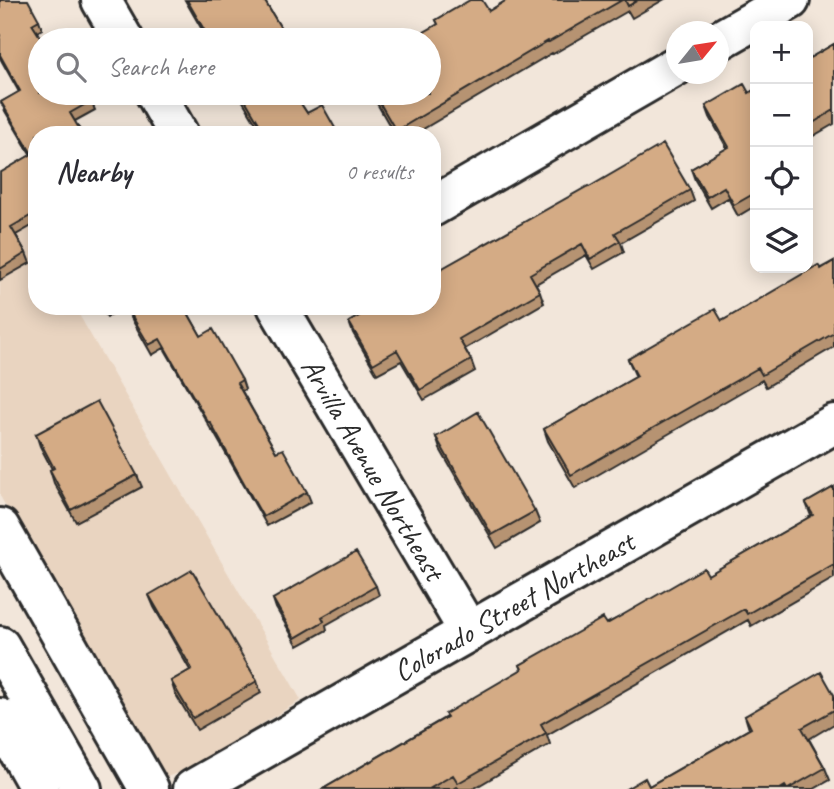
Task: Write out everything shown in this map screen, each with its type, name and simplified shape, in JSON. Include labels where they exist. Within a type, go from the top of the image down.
[{"type":"street","points":[[101,0],[117,28]]},
{"type":"street","points":[[729,35],[790,0]]},
{"type":"street","points":[[441,201],[666,72]]},
{"type":"street","points":[[162,105],[174,126]]},
{"type":"street","name":"Arvilla Avenue Northeast","points":[[282,315],[469,632]]},
{"type":"street","name":"Colorado Street Northeast","points":[[192,789],[834,424]]},
{"type":"street","points":[[0,528],[149,789]]},
{"type":"street","points":[[0,646],[82,789]]},
{"type":"street","points":[[0,718],[40,789]]},
{"type":"shaded area","points":[[0,177],[28,225],[28,315],[79,315],[301,700],[188,769],[167,777],[152,765],[0,496]]},
{"type":"building","points":[[0,0],[28,0],[39,20],[32,24],[34,28],[28,28],[28,105],[84,105],[70,113],[78,126],[28,126],[28,147],[1,102],[20,91],[0,55]]},
{"type":"building","points":[[187,0],[264,0],[281,28],[203,28]]},
{"type":"building","points":[[470,0],[482,0],[489,11],[507,0],[622,0],[441,104],[441,28],[431,28],[438,24],[436,20]]},
{"type":"building","points":[[625,0],[638,0],[628,6]]},
{"type":"building","points":[[834,44],[834,110],[813,123],[813,84],[813,56]]},
{"type":"building","points":[[744,84],[750,92],[750,196],[734,205],[724,187],[707,197],[691,169],[729,147],[706,106]]},
{"type":"building","points":[[248,105],[302,105],[307,113],[322,105],[334,126],[261,126]]},
{"type":"building","points":[[381,105],[440,105],[404,126],[393,126]]},
{"type":"building","points":[[663,144],[690,190],[615,233],[620,241],[590,259],[582,244],[530,274],[540,292],[459,339],[471,360],[420,390],[397,350],[373,364],[349,322],[361,315],[441,315],[441,269]]},
{"type":"building","points":[[28,156],[28,217],[11,227],[26,253],[0,269],[0,173]]},
{"type":"building","points":[[834,261],[834,333],[762,375],[758,368],[571,475],[544,429],[637,376],[628,359],[715,309],[722,321],[804,273],[813,273],[813,268],[818,265],[821,269]]},
{"type":"building","points":[[131,315],[189,315],[201,336],[213,329],[242,380],[237,383],[276,452],[283,449],[307,492],[263,517],[160,339],[149,345]]},
{"type":"building","points":[[97,401],[137,475],[71,510],[50,470],[54,468],[36,434]]},
{"type":"building","points":[[478,412],[535,511],[492,535],[436,437]]},
{"type":"building","points":[[834,487],[834,564],[747,614],[744,609],[541,724],[546,733],[458,783],[453,775],[429,789],[323,789],[447,717],[445,714],[522,669],[520,665],[603,618],[607,624],[704,568],[708,575],[813,515],[806,503]]},
{"type":"building","points":[[356,552],[376,586],[322,617],[324,621],[295,638],[273,599]]},
{"type":"building","points":[[192,570],[257,681],[193,718],[171,681],[192,669],[149,595]]},
{"type":"building","points":[[821,672],[834,695],[834,710],[802,728],[825,768],[788,789],[785,786],[780,789],[626,789],[645,778],[649,786],[751,728],[745,716]]}]
